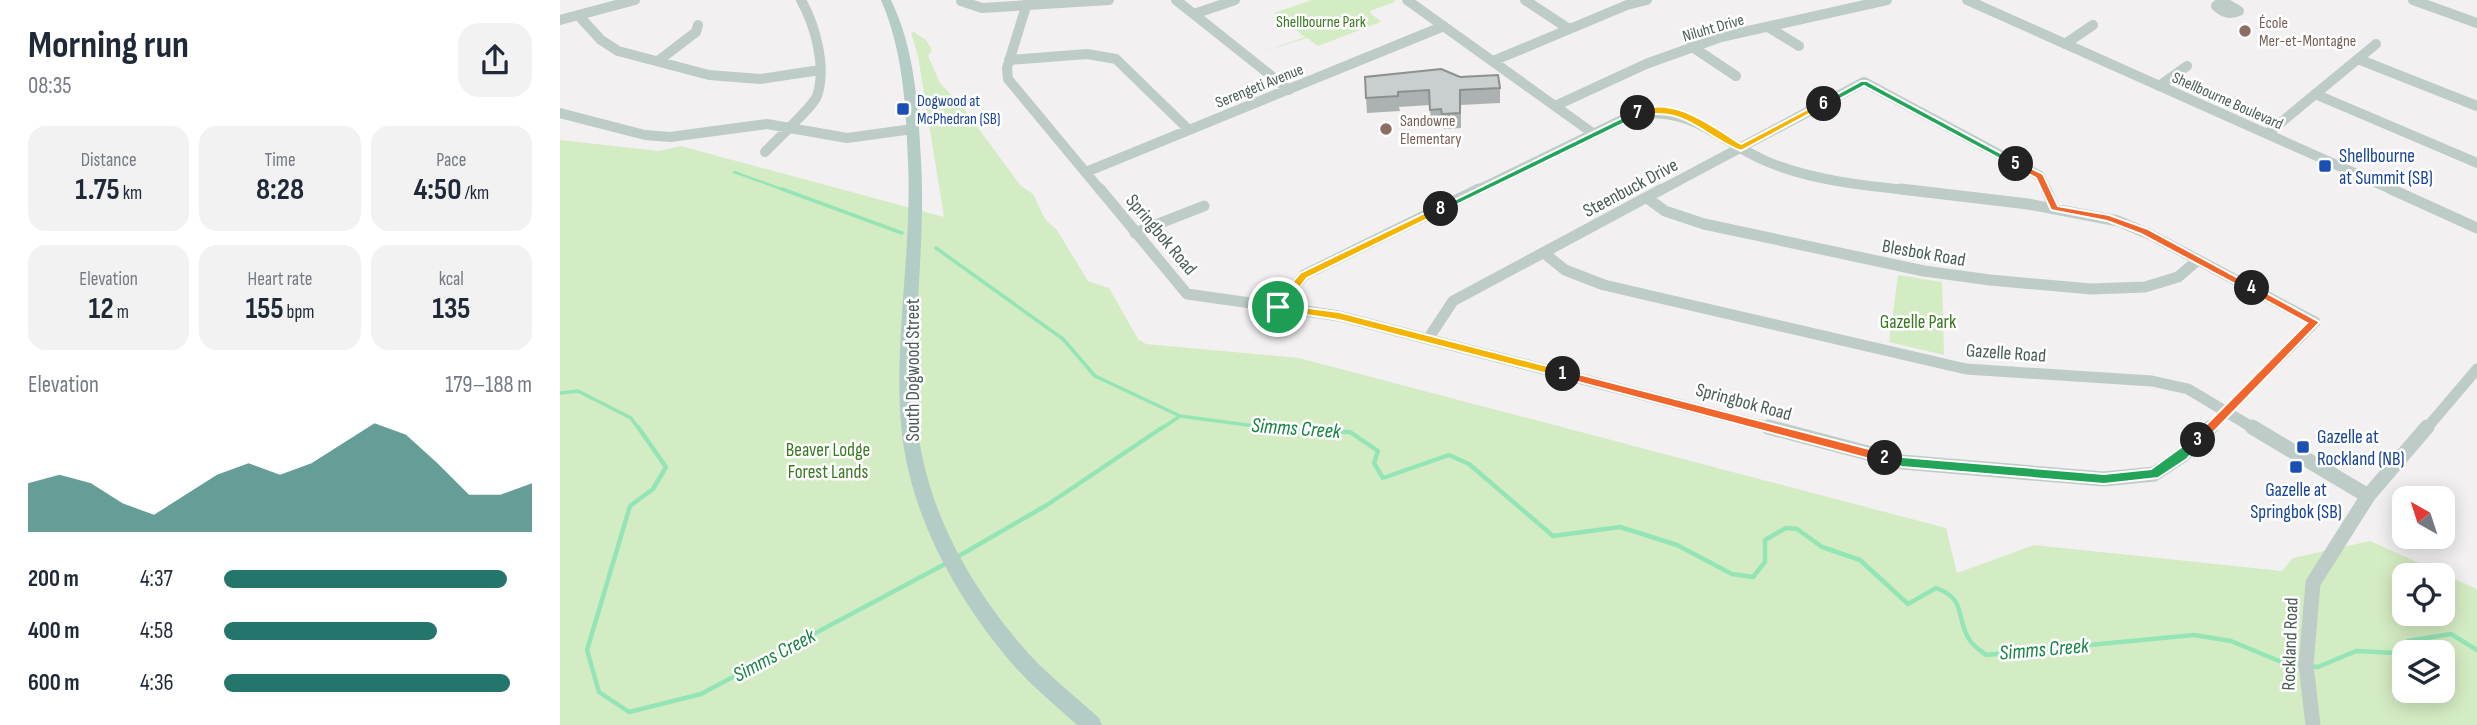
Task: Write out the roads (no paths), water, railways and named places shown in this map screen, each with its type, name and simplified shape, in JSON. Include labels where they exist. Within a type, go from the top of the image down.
[{"type":"main road","name":"South Dogwood Street","points":[[886,0],[899,34],[913,129],[918,206],[908,408],[912,451],[924,501],[937,535],[970,593],[1024,662],[1092,725]]},
{"type":"street","points":[[560,20],[635,0]]},
{"type":"street","points":[[765,152],[817,97],[820,70],[812,20],[801,0]]},
{"type":"street","points":[[961,1],[982,8],[1027,3],[1109,0]]},
{"type":"street","points":[[1176,0],[1196,13],[1289,89]]},
{"type":"street","points":[[1196,13],[1235,0]]},
{"type":"street","points":[[1407,0],[1594,134]]},
{"type":"street","points":[[1525,0],[1569,29]]},
{"type":"street","points":[[1493,61],[1625,3],[1647,0]]},
{"type":"street","name":"Niluht Drive","points":[[1556,106],[1691,46],[1887,0]]},
{"type":"street","name":"Shellbourne Boulevard","points":[[1967,0],[2477,228]]},
{"type":"street","points":[[2413,0],[2477,23]]},
{"type":"street","points":[[1027,3],[1009,60],[1087,54],[1116,59],[1189,130]]},
{"type":"street","points":[[579,15],[601,40],[618,51],[709,75],[760,79],[820,70]]},
{"type":"street","points":[[658,61],[696,32],[698,25]]},
{"type":"street","points":[[2065,44],[2093,25]]},
{"type":"street","name":"Serengeti Avenue","points":[[1086,173],[1444,26]]},
{"type":"street","points":[[1768,27],[1799,46]]},
{"type":"street","points":[[2267,134],[2376,44]]},
{"type":"street","points":[[1691,46],[1736,76]]},
{"type":"street","points":[[2358,59],[2476,103]]},
{"type":"street","name":"Springbok Road","points":[[1009,60],[1009,79],[1187,295],[1339,316],[1875,455],[1915,463],[2104,479],[2154,474],[2183,455],[2315,322],[2145,232],[2109,218],[2054,208],[1867,184],[1788,169],[1760,159],[1697,120],[1677,113],[1655,110],[1634,114],[1304,275],[1278,307]]},
{"type":"street","points":[[2159,86],[2187,66]]},
{"type":"street","name":"Steenbuck Drive","points":[[1428,339],[1453,301],[1864,82],[2040,176],[2054,208]]},
{"type":"street","points":[[2315,94],[2477,163]]},
{"type":"street","points":[[560,113],[658,136],[766,124],[847,138],[913,129]]},
{"type":"street","name":"Blesbok Road","points":[[1647,198],[1665,211],[1704,225],[1924,271],[1990,280],[2091,289],[2145,287],[2178,277],[2198,260]]},
{"type":"street","points":[[1135,233],[1204,206]]},
{"type":"street","name":"Gazelle Road","points":[[1544,253],[1564,270],[1604,285],[1966,369],[2152,380],[2188,389],[2368,496]]},
{"type":"street","name":"Rockland Road","points":[[2314,725],[2306,666],[2313,583],[2368,496],[2477,369]]},
{"type":"waterway","points":[[734,172],[787,191]]},
{"type":"waterway","points":[[782,189],[902,233]]},
{"type":"waterway","points":[[936,248],[1063,339],[1095,376],[1180,416]]},
{"type":"waterway","name":"Simms Creek","points":[[560,393],[578,391],[631,418],[639,429]]},
{"type":"waterway","name":"Simms Creek","points":[[1161,429],[1180,416]]},
{"type":"waterway","name":"Simms Creek","points":[[1180,416],[1278,429]]},
{"type":"waterway","name":"Simms Creek","points":[[638,427],[666,467],[653,489],[630,506],[587,650],[599,692],[629,712],[701,694],[947,563]]},
{"type":"waterway","name":"Simms Creek","points":[[957,557],[1047,505],[1163,427]]},
{"type":"waterway","name":"Simms Creek","points":[[1265,427],[1293,431],[1350,432],[1378,451],[1374,463],[1383,478],[1449,455],[1469,464],[1553,536],[1620,527],[1677,545],[1732,574],[1753,577],[1765,562],[1765,540],[1786,528],[1797,529],[1822,547],[1860,560],[1908,604],[1936,588],[1946,592],[1959,609],[1969,639],[1986,655],[2194,635],[2231,641],[2284,663],[2301,665]]},
{"type":"waterway","name":"Simms Creek","points":[[2309,666],[2318,667],[2356,651],[2397,653],[2408,641],[2451,634],[2477,650]]},
{"type":"place","name":"École Mer-et-Montagne","points":[[2245,31]]},
{"type":"place","name":"Dogwood at McPhedran (SB)","points":[[903,109]]},
{"type":"place","name":"Sandowne Elementary","points":[[1386,129]]},
{"type":"place","name":"Shellbourne at Summit (SB)","points":[[2325,166]]},
{"type":"place","name":"Gazelle at Rockland (NB)","points":[[2303,447]]},
{"type":"place","name":"Gazelle at Springbok (SB)","points":[[2296,467]]},
{"type":"park label","name":"Shellbourne Park","points":[[1321,21]]},
{"type":"park label","name":"Gazelle Park","points":[[1918,321]]},
{"type":"park label","name":"Beaver Lodge Forest Lands","points":[[828,460]]}]
